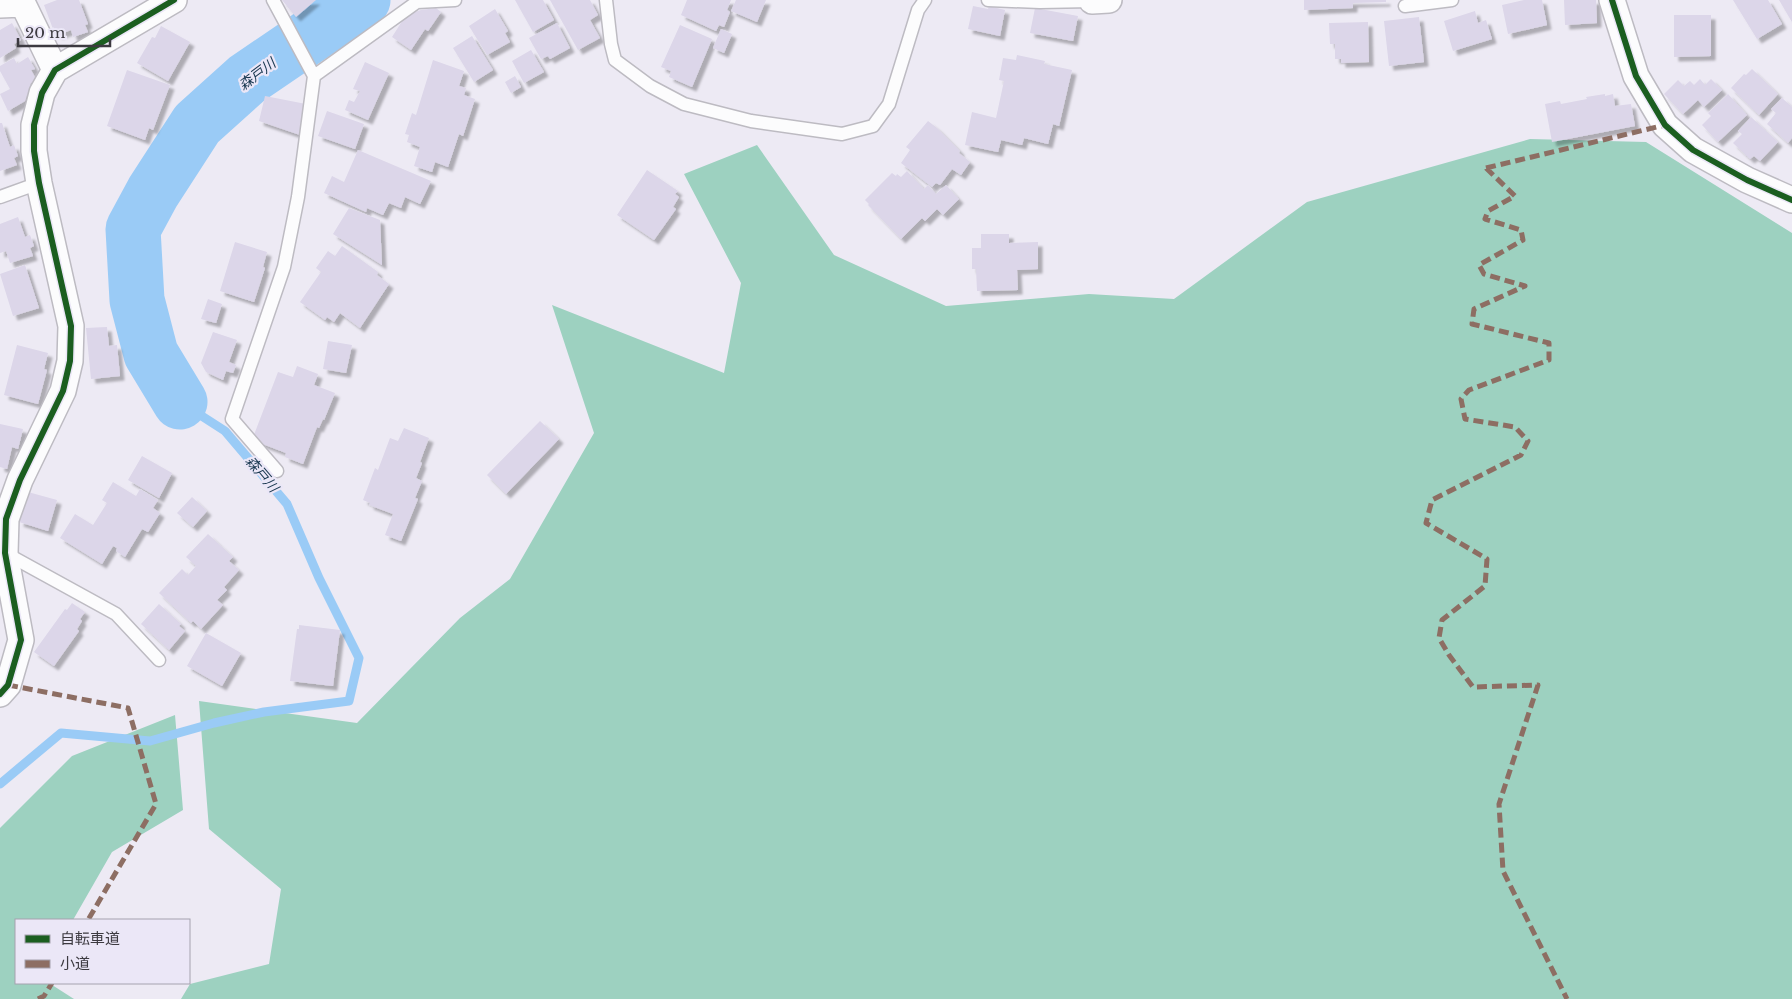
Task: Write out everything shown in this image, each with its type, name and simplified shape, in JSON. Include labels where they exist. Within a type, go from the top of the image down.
[{"type":"street","points":[[0,694],[8,685],[21,640],[5,553],[6,519],[20,480],[63,391],[70,361],[71,326],[39,183],[34,152],[34,125],[42,92],[55,70],[174,0]]},
{"type":"street","points":[[1612,0],[1636,76],[1665,125],[1693,150],[1747,180],[1792,200]]},
{"type":"street","points":[[15,3],[55,70]]},
{"type":"lane","points":[[273,0],[312,72],[298,196],[284,267],[232,419],[277,471]]},
{"type":"lane","points":[[312,72],[417,2],[455,0]]},
{"type":"lane","points":[[606,0],[611,44],[615,60],[650,86],[684,104],[751,121],[842,134],[873,126],[889,104],[918,10],[925,0]]},
{"type":"lane","points":[[988,0],[1040,2],[1100,1]]},
{"type":"lane","points":[[1406,6],[1452,0]]},
{"type":"lane","points":[[0,196],[39,183]]},
{"type":"lane","points":[[5,553],[116,614],[160,660]]},
{"type":"green space","points":[[1530,139],[1646,142],[1792,233],[1792,999],[181,999],[190,984],[269,964],[281,889],[209,829],[199,701],[357,723],[460,618],[510,579],[594,433],[552,305],[724,373],[741,283],[684,174],[757,145],[834,255],[946,306],[1089,294],[1174,299],[1307,202]]},
{"type":"green space","points":[[175,715],[183,810],[112,852],[74,919],[15,919],[15,984],[51,984],[74,999],[0,999],[0,828],[72,756]]},
{"type":"building","points":[[57,0],[79,0],[88,24],[85,25],[88,32],[73,37],[71,30],[58,35],[56,28],[53,29],[44,5]]},
{"type":"building","points":[[282,0],[316,0],[296,17]]},
{"type":"building","points":[[515,0],[543,0],[554,20],[533,32]]},
{"type":"building","points":[[550,0],[590,0],[598,15],[590,20],[600,38],[578,50]]},
{"type":"building","points":[[687,0],[731,0],[727,10],[730,12],[724,27],[719,25],[716,31],[681,15]]},
{"type":"building","points":[[736,0],[766,0],[757,22],[731,11]]},
{"type":"building","points":[[1304,0],[1386,0],[1386,2],[1353,3],[1353,8],[1304,10]]},
{"type":"building","points":[[1524,0],[1542,0],[1547,25],[1508,34],[1502,5]]},
{"type":"building","points":[[1564,0],[1596,0],[1597,23],[1565,25]]},
{"type":"building","points":[[1733,0],[1768,0],[1782,24],[1757,39]]},
{"type":"building","points":[[1779,0],[1792,0],[1792,22]]},
{"type":"building","points":[[973,6],[988,9],[989,6],[1005,10],[1000,36],[968,29]]},
{"type":"building","points":[[436,8],[441,12],[428,31],[425,29],[411,50],[392,37],[406,15]]},
{"type":"building","points":[[1035,8],[1078,16],[1073,41],[1030,33]]},
{"type":"building","points":[[495,9],[508,31],[505,33],[510,42],[487,55],[469,26]]},
{"type":"building","points":[[1475,11],[1478,23],[1486,20],[1492,39],[1453,51],[1444,21]]},
{"type":"building","points":[[1674,15],[1711,15],[1711,56],[1674,57]]},
{"type":"building","points":[[1419,17],[1424,62],[1389,66],[1384,21]]},
{"type":"building","points":[[1368,22],[1369,62],[1341,63],[1341,59],[1335,59],[1335,44],[1330,44],[1329,23]]},
{"type":"building","points":[[12,23],[21,40],[14,44],[16,48],[0,58],[0,30]]},
{"type":"building","points":[[557,23],[570,48],[550,59],[548,56],[541,59],[529,38]]},
{"type":"building","points":[[680,25],[712,39],[692,87],[669,77],[671,71],[661,67]]},
{"type":"building","points":[[161,26],[190,42],[168,81],[137,63],[152,37],[155,38]]},
{"type":"building","points":[[721,29],[732,34],[724,53],[713,48]]},
{"type":"building","points":[[472,36],[493,70],[474,82],[453,48]]},
{"type":"building","points":[[531,50],[544,72],[524,83],[512,61]]},
{"type":"building","points":[[1017,55],[1045,61],[1044,64],[1072,70],[1059,126],[1053,124],[1048,144],[1024,138],[1022,145],[1001,140],[998,152],[965,145],[972,112],[996,118],[1004,81],[999,80],[1003,58],[1016,60]]},
{"type":"building","points":[[28,57],[35,69],[31,70],[36,79],[30,84],[32,88],[31,93],[27,95],[25,101],[8,111],[0,94],[10,89],[0,71],[0,66],[14,58],[17,64]]},
{"type":"building","points":[[433,60],[464,71],[459,86],[466,88],[464,95],[475,99],[463,136],[459,134],[448,167],[435,162],[432,172],[414,166],[420,147],[407,142],[409,135],[405,134],[412,113],[416,115]]},
{"type":"building","points":[[365,62],[389,73],[368,120],[345,110],[349,100],[354,102],[360,91],[353,89]]},
{"type":"building","points":[[1752,69],[1778,94],[1759,115],[1731,88],[1744,74],[1746,75]]},
{"type":"building","points":[[127,70],[170,85],[153,130],[149,128],[145,140],[107,126]]},
{"type":"building","points":[[515,76],[521,87],[511,93],[505,82]]},
{"type":"building","points":[[1700,79],[1705,85],[1711,79],[1722,90],[1704,107],[1698,100],[1683,114],[1664,94],[1678,80],[1684,86],[1690,81],[1694,85]]},
{"type":"building","points":[[1605,94],[1605,96],[1613,94],[1615,106],[1631,104],[1635,126],[1552,142],[1545,104],[1560,101],[1561,104]]},
{"type":"building","points":[[1728,94],[1747,115],[1718,142],[1702,125],[1711,116],[1708,113]]},
{"type":"building","points":[[265,96],[306,104],[300,135],[259,121]]},
{"type":"building","points":[[1782,98],[1792,107],[1792,138],[1788,143],[1767,124],[1776,113],[1771,109]]},
{"type":"building","points":[[327,111],[364,124],[355,149],[318,136]]},
{"type":"building","points":[[1751,117],[1778,142],[1760,161],[1754,156],[1750,159],[1733,143],[1742,134],[1738,131]]},
{"type":"building","points":[[928,121],[970,162],[961,175],[952,169],[940,185],[936,183],[932,187],[901,163],[910,150],[906,147]]},
{"type":"building","points":[[0,123],[2,123],[10,147],[14,145],[18,156],[14,158],[17,165],[0,171]]},
{"type":"building","points":[[358,150],[431,181],[420,204],[405,197],[401,208],[389,203],[383,215],[367,208],[366,212],[324,193],[332,176],[344,182]]},
{"type":"building","points":[[647,170],[678,191],[675,194],[679,197],[673,207],[676,209],[654,240],[617,215]]},
{"type":"building","points":[[907,171],[924,189],[928,185],[936,194],[946,185],[959,199],[943,215],[937,209],[925,221],[922,218],[901,239],[865,200],[892,173],[901,177]]},
{"type":"building","points":[[349,208],[380,220],[382,265],[333,234]]},
{"type":"building","points":[[18,217],[25,237],[30,235],[34,246],[30,248],[33,256],[10,263],[6,251],[0,253],[0,224]]},
{"type":"building","points":[[981,234],[1009,234],[1009,243],[1038,242],[1038,269],[1017,270],[1018,290],[977,291],[976,269],[972,269],[972,248],[981,248]]},
{"type":"building","points":[[235,242],[267,252],[263,267],[265,268],[254,302],[220,291]]},
{"type":"building","points":[[342,246],[378,272],[377,275],[389,284],[360,328],[340,313],[334,322],[327,317],[325,320],[300,302],[321,272],[316,268],[328,251],[335,256]]},
{"type":"building","points":[[25,265],[39,308],[13,316],[0,274]]},
{"type":"building","points":[[208,299],[222,304],[216,323],[201,319]]},
{"type":"building","points":[[107,327],[109,346],[117,345],[120,376],[91,379],[86,328]]},
{"type":"building","points":[[213,332],[237,340],[229,362],[236,365],[233,373],[226,371],[223,380],[206,372],[201,363]]},
{"type":"building","points":[[328,341],[352,345],[346,373],[323,369]]},
{"type":"building","points":[[17,345],[48,353],[44,369],[47,370],[38,404],[4,395]]},
{"type":"building","points":[[297,366],[318,374],[314,385],[335,393],[324,420],[319,428],[317,427],[303,464],[285,457],[286,453],[252,440],[278,372],[293,377]]},
{"type":"building","points":[[540,421],[559,439],[506,494],[487,475]]},
{"type":"building","points":[[0,424],[23,429],[18,449],[12,447],[7,469],[0,467]]},
{"type":"building","points":[[404,428],[429,438],[416,478],[422,481],[415,498],[418,499],[401,541],[385,535],[393,514],[369,505],[370,503],[363,500],[375,468],[378,470],[390,438],[398,441]]},
{"type":"building","points":[[142,456],[172,473],[159,498],[128,480]]},
{"type":"building","points":[[113,482],[136,496],[140,489],[158,500],[153,508],[160,513],[148,532],[142,529],[125,557],[116,551],[117,548],[113,546],[102,564],[60,538],[75,514],[93,525],[107,503],[102,500]]},
{"type":"building","points":[[28,492],[57,500],[48,531],[19,522]]},
{"type":"building","points":[[192,497],[207,511],[193,527],[177,513]]},
{"type":"building","points":[[208,534],[233,557],[229,561],[239,570],[224,587],[227,590],[217,600],[223,605],[201,629],[193,621],[191,623],[159,593],[182,569],[188,575],[196,566],[186,557]]},
{"type":"building","points":[[72,603],[85,612],[80,619],[82,621],[77,629],[79,631],[54,666],[34,652],[65,609],[67,610]]},
{"type":"building","points":[[159,604],[181,624],[179,626],[185,631],[169,650],[141,624]]},
{"type":"building","points":[[299,625],[340,630],[333,686],[290,681]]},
{"type":"building","points":[[206,633],[241,653],[222,686],[187,666]]},
{"type":"waterway","name":"森戸川","points":[[180,402],[151,354],[137,300],[133,229],[153,192],[197,124],[247,79],[363,0]]},
{"type":"waterway","name":"森戸川","points":[[0,784],[61,733],[150,741],[214,723],[264,712],[349,701],[359,658],[319,578],[287,504],[225,431],[180,402]]},
{"type":"marked path","points":[[1486,168],[1665,125]]},
{"type":"marked path","points":[[1486,168],[1515,196],[1488,211],[1485,219],[1521,230],[1523,240],[1479,265],[1484,274],[1525,286],[1474,309],[1472,324],[1549,343],[1549,360],[1469,390],[1461,399],[1465,419],[1515,427],[1528,441],[1521,455],[1432,500],[1426,523],[1487,559],[1485,586],[1442,620],[1439,638],[1449,655],[1473,687],[1538,685],[1499,804],[1503,871],[1567,999]]},
{"type":"marked path","points":[[8,685],[128,708],[156,804],[89,919]]},
{"type":"marked path","points":[[38,999],[44,996],[51,984]]},
{"type":"cycle path","points":[[0,694],[8,685],[21,640],[5,553],[6,519],[20,480],[63,391],[70,361],[71,326],[39,183],[34,151],[34,125],[42,93],[55,70],[174,0]]},
{"type":"cycle path","points":[[1612,0],[1636,76],[1665,125],[1693,150],[1747,180],[1792,200]]}]
